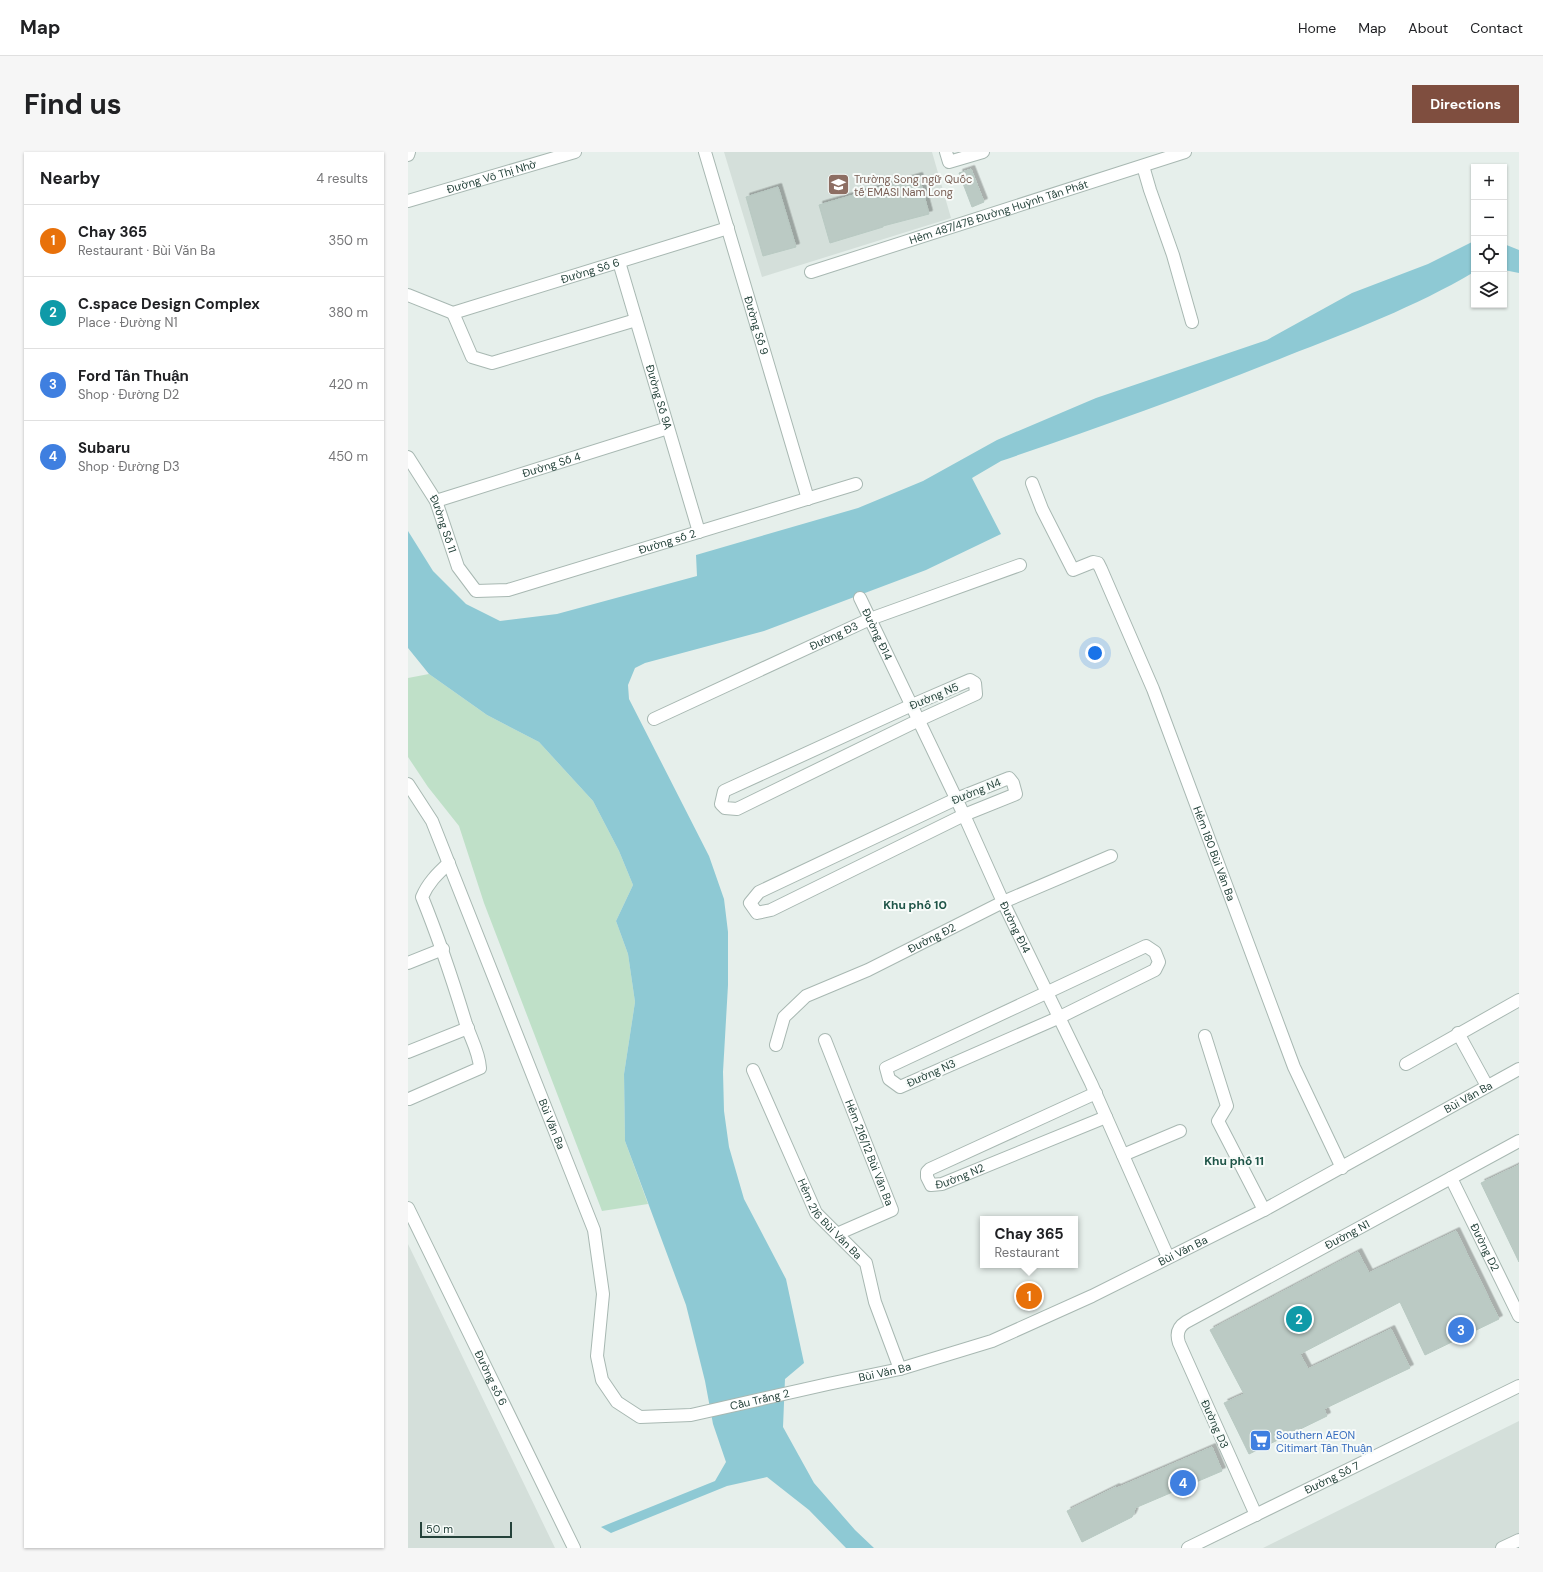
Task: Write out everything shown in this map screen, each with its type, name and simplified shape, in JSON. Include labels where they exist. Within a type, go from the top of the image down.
[{"type":"street","name":"Đường Võ Thị Nhờ","points":[[408,201],[574,152]]},
{"type":"street","name":"Đường Số 9","points":[[705,152],[808,499]]},
{"type":"street","points":[[946,152],[949,162],[983,152]]},
{"type":"street","name":"Hẻm 487/47B Đường Huỳnh Tấn Phát","points":[[811,272],[1185,152]]},
{"type":"street","points":[[1143,166],[1173,254],[1192,322]]},
{"type":"street","name":"Đường Số 6","points":[[453,313],[728,228]]},
{"type":"street","name":"Đường Số 9A","points":[[619,262],[699,532]]},
{"type":"street","points":[[408,295],[453,313],[472,357],[492,363],[636,320]]},
{"type":"street","name":"Đường Số 4","points":[[436,501],[668,428]]},
{"type":"street","name":"Đường Số 11","points":[[408,457],[436,501],[458,567],[476,591]]},
{"type":"street","name":"Hẻm 180 Bùi Văn Ba","points":[[1032,483],[1042,509],[1074,570],[1093,562],[1098,563],[1101,569],[1153,689],[1294,1067],[1342,1168]]},
{"type":"street","name":"Đường số 2","points":[[476,591],[508,590],[856,484]]},
{"type":"street","name":"Đường Đ3","points":[[654,719],[870,618],[1020,566]]},
{"type":"street","name":"Đường Đ14","points":[[860,598],[964,815],[1003,902],[1096,1093],[1168,1257]]},
{"type":"street","name":"Đường N5","points":[[970,680],[975,683],[976,694],[919,720],[737,809],[725,808],[721,804],[724,790],[912,705],[970,680]]},
{"type":"street","name":"Đường N4","points":[[1009,778],[1013,783],[1016,794],[964,815],[771,910],[757,913],[750,903],[759,892],[956,799],[1009,778]]},
{"type":"street","name":"Bùi Văn Ba","points":[[408,784],[432,822],[594,1230],[603,1294],[597,1356],[602,1380],[617,1402],[640,1416],[691,1415]]},
{"type":"street","name":"Đường Đ2","points":[[776,1045],[784,1017],[806,996],[868,970],[1003,902],[1111,856]]},
{"type":"street","points":[[408,1100],[480,1068],[480,1060],[468,1028],[443,949],[422,897],[432,879],[449,864]]},
{"type":"street","points":[[1047,991],[1146,946],[1155,952],[1159,962],[1155,970],[1060,1017]]},
{"type":"street","points":[[408,963],[443,949]]},
{"type":"street","name":"Đường N3","points":[[1047,991],[886,1068],[889,1079],[900,1087],[1060,1017]]},
{"type":"street","points":[[1406,1064],[1458,1033],[1519,1000]]},
{"type":"street","points":[[408,1052],[468,1028]]},
{"type":"street","points":[[1458,1033],[1487,1086]]},
{"type":"street","points":[[1205,1036],[1226,1106],[1218,1121],[1264,1210]]},
{"type":"street","name":"Hẻm 216/12 Bùi Văn Ba","points":[[825,1040],[892,1210],[837,1234]]},
{"type":"street","name":"Bùi Văn Ba","points":[[828,1384],[900,1369],[992,1341],[1092,1296],[1264,1210],[1519,1069]]},
{"type":"street","name":"Hẻm 216 Bùi Văn Ba","points":[[753,1070],[816,1213],[866,1263],[875,1302],[900,1369]]},
{"type":"street","name":"Đường N2","points":[[1096,1093],[930,1169],[927,1172],[927,1177],[931,1185],[942,1184],[1106,1117]]},
{"type":"street","points":[[1123,1155],[1180,1131]]},
{"type":"street","name":"Đường N1","points":[[1178,1332],[1181,1326],[1186,1322],[1519,1141]]},
{"type":"street","name":"Đường D2","points":[[1451,1178],[1519,1316]]},
{"type":"street","name":"Đường số 6","points":[[408,1208],[574,1548]]},
{"type":"street","name":"Đường D3","points":[[1178,1332],[1179,1343],[1256,1515]]},
{"type":"street","name":"Cầu Trắng 2","points":[[691,1415],[828,1384]]},
{"type":"street","name":"Đường Số 7","points":[[1188,1548],[1519,1386]]},
{"type":"street","points":[[1502,1548],[1517,1540]]},
{"type":"shaded area","name":"Trường Song ngữ Quốc tế EMASI Nam Long","points":[[724,152],[932,152],[951,218],[762,277]]},
{"type":"shaded area","points":[[408,1244],[555,1548],[408,1548]]},
{"type":"shaded area","points":[[1519,1421],[1519,1548],[1263,1548]]},
{"type":"green space","points":[[429,674],[487,715],[539,742],[593,801],[619,851],[633,885],[616,921],[628,954],[635,1002],[624,1074],[625,1141],[648,1204],[602,1211],[484,903],[459,826],[428,787],[408,757],[408,678]]},
{"type":"water","points":[[1471,242],[1471,274],[1452,285],[1406,307],[1359,328],[1216,384],[1001,461],[972,478],[1001,534],[926,570],[764,631],[645,663],[635,668],[628,685],[629,699],[709,856],[724,899],[728,932],[728,985],[723,1072],[724,1111],[729,1147],[744,1199],[786,1279],[804,1363],[785,1379],[783,1427],[814,1483],[855,1530],[874,1548],[846,1548],[809,1510],[767,1477],[727,1486],[611,1533],[601,1527],[715,1481],[726,1462],[713,1424],[705,1381],[686,1305],[625,1141],[624,1074],[635,1002],[628,954],[616,921],[633,885],[619,851],[593,801],[539,742],[487,715],[429,674],[408,648],[408,531],[433,571],[466,604],[500,621],[557,614],[697,576],[696,555],[858,508],[923,481],[997,440],[1096,398],[1267,340],[1352,293],[1428,264]]},
{"type":"water","points":[[1507,245],[1519,250],[1519,273],[1507,271]]},
{"type":"building","points":[[971,169],[984,202],[972,207],[959,173]]},
{"type":"building","points":[[919,176],[929,214],[883,226],[830,243],[819,205]]},
{"type":"building","points":[[778,187],[796,247],[763,256],[746,197]]},
{"type":"building","points":[[1519,1165],[1519,1262],[1481,1183]]},
{"type":"building","points":[[1456,1231],[1499,1319],[1425,1355],[1400,1302],[1300,1354],[1308,1369],[1391,1329],[1410,1368],[1324,1409],[1327,1416],[1249,1454],[1224,1403],[1244,1394],[1210,1330],[1358,1252],[1369,1273]]},
{"type":"building","points":[[1212,1447],[1222,1471],[1135,1508],[1132,1517],[1082,1542],[1067,1511],[1116,1487],[1117,1488]]},
{"type":"place","name":"Trường Song ngữ Quốc tế EMASI Nam Long","points":[[838,185]]},
{"type":"place","name":"Chay 365","points":[[1029,1296]]},
{"type":"place","name":"C.space Design Complex","points":[[1299,1319]]},
{"type":"place","name":"Ford Tân Thuận","points":[[1461,1330]]},
{"type":"place","name":"Southern AEON Citimart Tân Thuận","points":[[1261,1441]]},
{"type":"place","name":"Subaru","points":[[1183,1483]]},
{"type":"district","name":"Khu phố 10","points":[[915,905]]},
{"type":"district","name":"Khu phố 11","points":[[1234,1161]]}]
